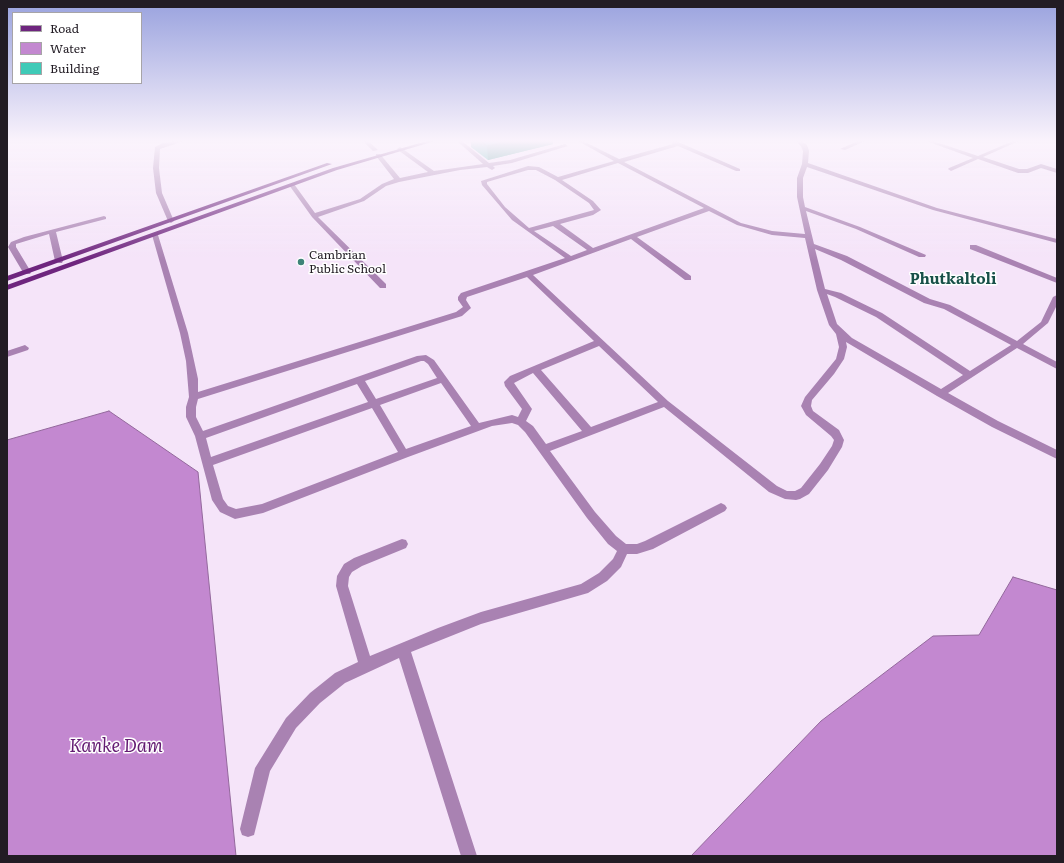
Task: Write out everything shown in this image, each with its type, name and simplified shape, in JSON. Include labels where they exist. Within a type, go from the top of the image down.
[{"type":"main road","points":[[7,279],[281,181]]},
{"type":"main road","points":[[7,288],[302,181]]},
{"type":"street","points":[[158,181],[160,193],[171,221]]},
{"type":"street","points":[[314,216],[362,200],[379,187],[395,181]]},
{"type":"street","points":[[484,181],[484,184],[503,208],[528,230],[571,259]]},
{"type":"street","points":[[528,230],[591,214],[598,210],[591,202],[560,181]]},
{"type":"street","points":[[656,181],[739,224],[772,233],[808,236]]},
{"type":"street","points":[[800,181],[799,186],[808,236],[821,290],[833,325],[840,333],[940,394],[1057,455]]},
{"type":"street","points":[[851,181],[935,209],[1057,240]]},
{"type":"street","points":[[292,185],[314,216],[383,286]]},
{"type":"street","points":[[803,208],[858,228],[922,255]]},
{"type":"street","points":[[194,397],[460,314],[467,308],[462,300],[464,295],[571,259],[708,209]]},
{"type":"street","points":[[27,272],[12,247],[13,243],[21,239],[104,218]]},
{"type":"street","points":[[554,223],[593,251]]},
{"type":"street","points":[[52,231],[59,261]]},
{"type":"street","points":[[155,235],[184,333],[193,379],[194,397],[191,407],[191,417],[200,436],[218,500],[224,509],[235,514],[263,508],[404,454],[477,428],[503,420],[512,419],[521,422],[529,429],[591,516],[612,540],[624,548],[637,549],[649,545],[721,508]]},
{"type":"street","points":[[633,237],[688,278]]},
{"type":"street","points":[[810,246],[862,266],[927,301],[947,307],[1057,366]]},
{"type":"street","points":[[973,247],[1057,281]]},
{"type":"street","points":[[528,274],[665,403],[720,449],[773,489],[785,495],[796,496],[805,491],[824,467],[837,447],[839,440],[835,433],[809,413],[806,406],[808,399],[832,372],[840,358],[843,347],[840,333]]},
{"type":"street","points":[[821,290],[845,298],[879,315],[970,375]]},
{"type":"street","points":[[940,394],[1018,344],[1053,316],[1057,297]]},
{"type":"street","points":[[521,422],[527,409],[510,386],[509,382],[513,378],[600,342]]},
{"type":"street","points":[[7,354],[25,348]]},
{"type":"street","points":[[200,436],[420,358],[426,358],[431,362],[477,428]]},
{"type":"street","points":[[535,369],[589,432]]},
{"type":"street","points":[[359,379],[404,454]]},
{"type":"street","points":[[207,463],[443,379]]},
{"type":"street","points":[[544,449],[665,403]]},
{"type":"street","points":[[366,665],[342,586],[343,576],[348,568],[358,562],[402,544]]},
{"type":"street","points":[[248,829],[263,768],[291,723],[316,698],[340,678],[366,665],[443,632],[481,618],[584,589],[603,577],[617,563],[624,548]]},
{"type":"street","points":[[403,650],[469,856]]},
{"type":"water","name":"Kanke Dam","points":[[109,411],[198,472],[236,856],[7,856],[7,440]]},
{"type":"water","points":[[1013,577],[1057,590],[1057,856],[691,856],[821,721],[933,636],[979,635]]},
{"type":"place","name":"Cambrian Public School","points":[[301,262]]},
{"type":"district","name":"Phutkaltoli","points":[[953,280]]}]
